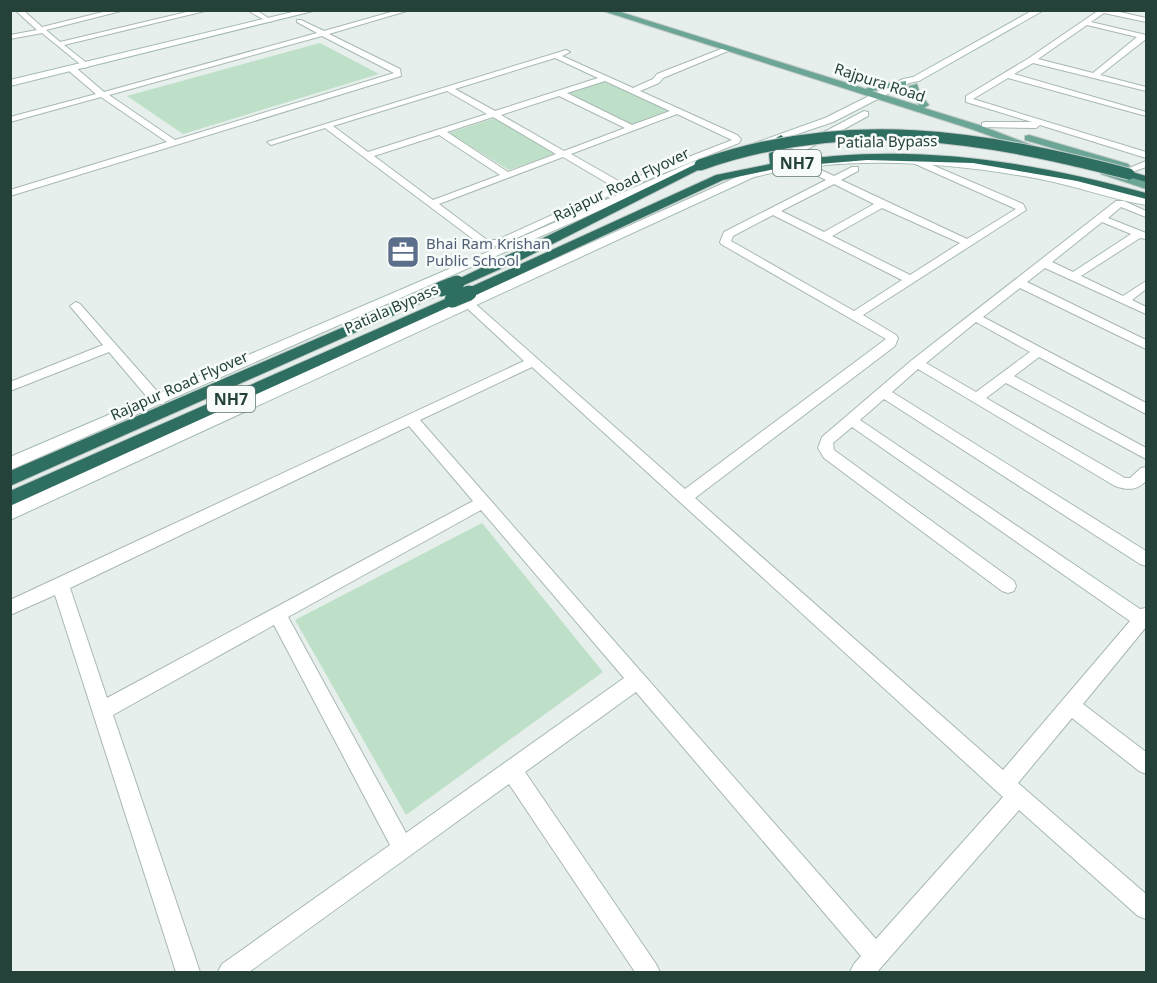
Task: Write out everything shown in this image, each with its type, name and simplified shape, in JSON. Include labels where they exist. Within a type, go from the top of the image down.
[{"type":"highway","name":"Rajapur Road Flyover","points":[[10,479],[454,293],[457,282],[516,257],[700,165],[777,142],[842,136],[955,139],[1048,152],[1146,179]]},
{"type":"highway","points":[[781,138],[786,143],[774,154],[774,162],[781,165]]},
{"type":"highway","name":"Patiala Bypass","points":[[10,499],[454,293],[720,177],[781,165],[867,157],[973,160],[1068,176],[1146,196]]},
{"type":"main road","points":[[10,83],[313,10]]},
{"type":"main road","name":"Rajpura Road","points":[[604,10],[848,87],[924,105],[1146,173]]},
{"type":"main road","name":"Rajpura Road","points":[[621,10],[883,95],[1146,186]]},
{"type":"main road","points":[[10,513],[454,293],[694,165],[781,138],[883,95],[911,82],[1040,10]]},
{"type":"main road","points":[[781,165],[788,155],[834,132],[883,95],[911,82]]},
{"type":"main road","points":[[911,82],[915,95],[924,105]]},
{"type":"main road","points":[[848,87],[853,94],[852,108]]},
{"type":"main road","points":[[10,464],[158,401],[454,293],[750,175],[847,162],[916,161],[989,166],[1043,174],[1123,200],[1146,202]]},
{"type":"street","points":[[10,38],[122,10]]},
{"type":"street","points":[[59,44],[206,10]]},
{"type":"street","points":[[250,10],[270,21]]},
{"type":"street","points":[[10,120],[407,10]]},
{"type":"street","points":[[10,14],[22,11],[85,66]]},
{"type":"street","points":[[1146,20],[1104,11],[1032,60],[969,98],[969,100],[1146,155]]},
{"type":"street","points":[[10,193],[398,74],[397,71],[299,21]]},
{"type":"street","points":[[1086,23],[1145,37]]},
{"type":"street","points":[[1094,76],[1145,37]]},
{"type":"street","points":[[633,91],[656,81],[667,73],[699,63],[729,49]]},
{"type":"street","points":[[271,142],[569,51]]},
{"type":"street","points":[[326,125],[485,243],[491,244],[499,243],[621,187],[736,141],[734,136],[557,56]]},
{"type":"street","points":[[1032,60],[1146,89]]},
{"type":"street","points":[[72,69],[103,95],[174,143]]},
{"type":"street","points":[[1008,75],[1146,114]]},
{"type":"street","points":[[369,156],[605,78]]},
{"type":"street","points":[[448,88],[621,187]]},
{"type":"street","points":[[560,93],[632,128]]},
{"type":"street","points":[[434,203],[676,111]]},
{"type":"street","points":[[985,125],[1047,124]]},
{"type":"street","points":[[442,133],[507,175]]},
{"type":"street","points":[[854,316],[1021,210],[1019,206],[916,161]]},
{"type":"street","points":[[1132,169],[1146,164]]},
{"type":"street","points":[[806,166],[968,243]]},
{"type":"street","points":[[685,497],[891,343],[892,338],[725,242],[728,234],[855,170]]},
{"type":"street","points":[[1008,586],[829,454],[825,448],[827,441],[917,363],[1123,200],[1146,214]]},
{"type":"street","points":[[824,236],[882,204]]},
{"type":"street","points":[[774,211],[911,280]]},
{"type":"street","points":[[1100,218],[1142,236]]},
{"type":"street","points":[[1073,277],[1142,236]]},
{"type":"street","points":[[1044,263],[1146,311]]},
{"type":"street","points":[[1019,283],[1146,345]]},
{"type":"street","points":[[1124,301],[1146,285]]},
{"type":"street","points":[[454,293],[534,361],[1011,790],[1146,908]]},
{"type":"street","points":[[76,306],[158,401]]},
{"type":"street","points":[[975,317],[1146,409]]},
{"type":"street","points":[[10,387],[111,346]]},
{"type":"street","points":[[977,398],[1039,351]]},
{"type":"street","points":[[10,608],[534,361]]},
{"type":"street","points":[[917,363],[1120,482],[1128,485],[1136,484],[1146,472]]},
{"type":"street","points":[[1005,376],[1146,454]]},
{"type":"street","points":[[883,392],[1146,559]]},
{"type":"street","points":[[411,419],[637,680],[869,964],[1011,790],[1070,705],[1143,626],[851,420]]},
{"type":"street","points":[[102,711],[483,502]]},
{"type":"street","points":[[60,584],[188,972]]},
{"type":"street","points":[[278,615],[403,848]]},
{"type":"street","points":[[230,972],[637,680]]},
{"type":"street","points":[[1070,705],[1146,764]]},
{"type":"street","points":[[512,770],[648,972]]},
{"type":"green space","points":[[320,43],[379,74],[183,134],[127,96]]},
{"type":"green space","points":[[604,80],[670,110],[631,126],[565,93]]},
{"type":"green space","points":[[495,118],[556,154],[509,170],[449,133]]},
{"type":"green space","points":[[482,523],[603,672],[406,815],[295,620]]},
{"type":"place","name":"Bhai Ram Krishan Public School","points":[[403,252]]}]
